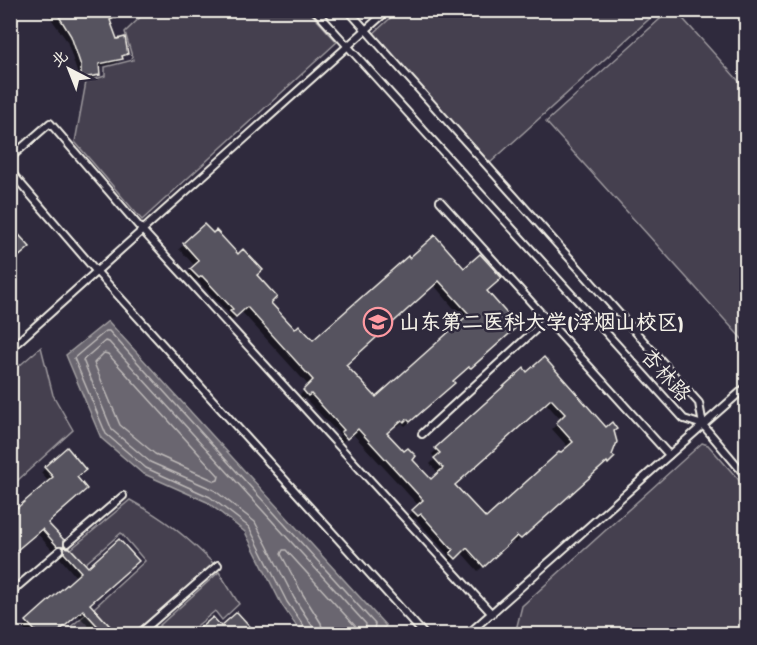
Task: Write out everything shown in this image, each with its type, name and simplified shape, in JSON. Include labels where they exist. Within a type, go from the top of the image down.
[{"type":"lane","name":"杏林路","points":[[315,10],[684,419],[703,425],[699,403],[348,10]]},
{"type":"lane","points":[[10,349],[388,10]]},
{"type":"lane","points":[[10,158],[50,123],[143,231],[492,614]]},
{"type":"lane","points":[[10,171],[97,272],[424,634]]},
{"type":"lane","points":[[440,201],[669,455]]},
{"type":"lane","points":[[422,434],[546,319]]},
{"type":"lane","points":[[468,634],[747,387]]},
{"type":"lane","points":[[703,425],[747,476]]},
{"type":"lane","points":[[68,543],[123,496]]},
{"type":"lane","points":[[10,593],[60,550]]},
{"type":"lane","points":[[139,634],[218,565]]},
{"type":"shaded area","points":[[148,10],[309,11],[337,42],[142,220],[75,142],[86,82],[105,76],[105,67],[133,60],[125,32]]},
{"type":"shaded area","points":[[670,10],[676,11],[746,89],[746,335],[742,339],[546,122]]},
{"type":"shaded area","points":[[398,11],[658,11],[490,163],[373,34]]},
{"type":"shaded area","points":[[41,347],[53,395],[73,430],[17,481],[11,473],[11,373]]},
{"type":"shaded area","points":[[702,443],[708,445],[746,488],[746,634],[515,634],[522,606]]},
{"type":"shaded area","points":[[130,500],[175,529],[214,564],[132,634],[117,634],[94,608],[145,561],[121,533],[85,564],[71,549]]},
{"type":"shaded area","points":[[219,572],[239,604],[222,620],[215,611],[187,634],[150,634]]},
{"type":"shaded area","points":[[86,614],[105,634],[62,634]]},
{"type":"water","points":[[108,321],[386,626],[376,634],[302,634],[282,605],[245,532],[207,502],[142,473],[101,438],[66,355]]},
{"type":"building","points":[[55,10],[132,10],[110,20],[117,39],[125,37],[128,54],[122,56],[123,59],[99,64],[100,75],[81,78],[81,66],[71,36]]},
{"type":"building","points":[[204,224],[213,233],[216,230],[238,254],[243,249],[263,270],[257,275],[277,297],[271,303],[295,329],[299,325],[313,340],[435,235],[464,268],[480,254],[502,278],[487,291],[518,326],[453,381],[455,383],[410,422],[407,419],[404,422],[402,420],[387,433],[404,451],[408,448],[416,456],[413,460],[431,479],[443,468],[434,458],[440,453],[435,448],[524,368],[527,372],[544,357],[606,427],[612,422],[617,429],[614,431],[617,442],[612,455],[615,457],[521,539],[517,536],[484,567],[467,548],[456,559],[450,553],[453,550],[421,514],[418,516],[412,510],[423,500],[358,429],[347,439],[341,432],[344,430],[311,394],[308,396],[303,390],[313,380],[247,307],[236,317],[230,311],[233,309],[202,276],[199,278],[190,269],[199,261],[183,243]],"holes":[[[439,281],[469,314],[376,397],[346,365]],[[551,399],[565,414],[556,423],[573,442],[486,518],[455,485]]]},
{"type":"building","points":[[10,225],[30,247],[10,264]]},
{"type":"building","points":[[67,447],[86,470],[77,477],[87,489],[48,523],[64,540],[64,546],[57,546],[42,529],[10,556],[10,514],[53,477],[44,467]]},
{"type":"building","points":[[119,539],[139,561],[90,604],[117,634],[105,634],[83,610],[56,634],[38,634],[26,621],[81,572],[64,553],[64,547],[70,548],[88,567]]},
{"type":"building","points":[[237,612],[257,634],[193,634],[213,617],[221,626]]},
{"type":"place","name":"山东第二医科大学(浮烟山校区)","points":[[378,322]]}]
